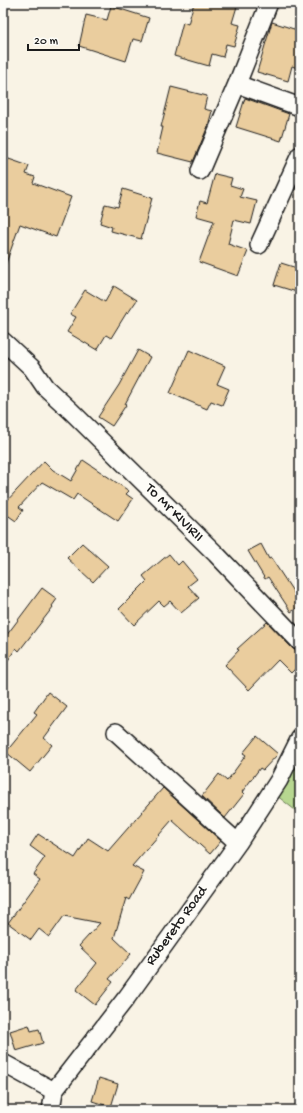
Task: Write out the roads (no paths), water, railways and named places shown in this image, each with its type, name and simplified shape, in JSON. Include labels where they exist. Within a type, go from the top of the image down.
[{"type":"street","points":[[200,171],[269,3]]},
{"type":"street","points":[[237,84],[300,107]]},
{"type":"street","points":[[260,244],[300,155]]},
{"type":"street","name":"To Mr KIVIRII","points":[[3,341],[32,368],[45,387],[205,543],[300,642]]},
{"type":"street","points":[[116,732],[238,843]]},
{"type":"street","name":"Rubereto Road","points":[[51,1110],[54,1091],[127,997],[238,843],[279,780],[300,738]]},
{"type":"street","points":[[3,1063],[54,1091]]}]
